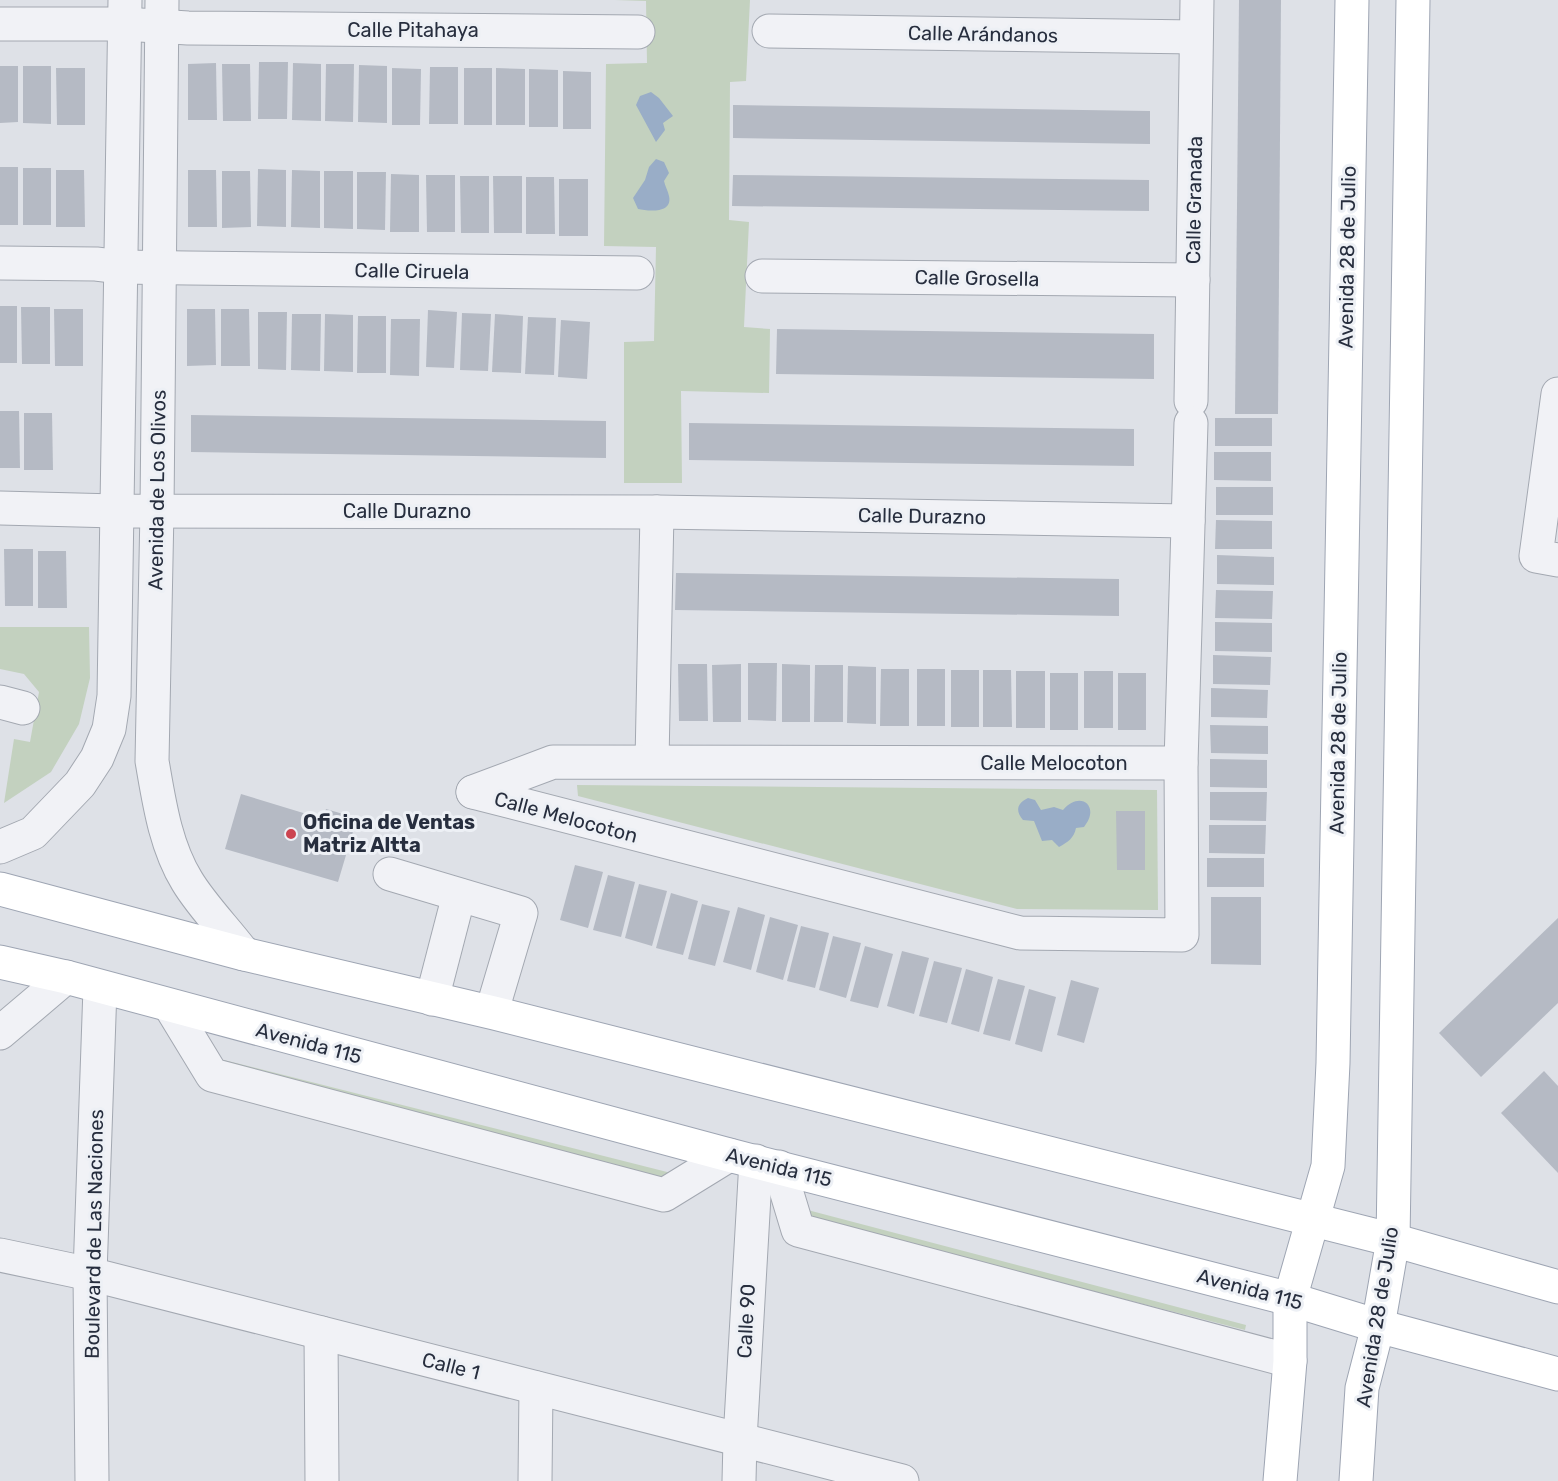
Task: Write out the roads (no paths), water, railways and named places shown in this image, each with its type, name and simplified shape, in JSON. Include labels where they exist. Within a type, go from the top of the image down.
[{"type":"main road","name":"Avenida 28 de Julio","points":[[1280,1481],[1290,1361],[1290,1299],[1328,1166],[1333,1063],[1352,0]]},
{"type":"main road","name":"Avenida 28 de Julio","points":[[1356,1481],[1362,1388],[1378,1326],[1393,1240],[1413,0]]},
{"type":"main road","points":[[0,889],[244,954],[517,1019],[1393,1240],[1558,1287]]},
{"type":"main road","name":"Avenida 115","points":[[0,962],[66,977],[755,1161],[1290,1299],[1378,1326],[1558,1374]]},
{"type":"street","name":"Calle Granada","points":[[1188,521],[1197,0]]},
{"type":"street","name":"Calle Pitahaya","points":[[0,24],[124,12],[171,18],[638,32]]},
{"type":"street","name":"Avenida de Los Olivos","points":[[0,847],[33,833],[80,784],[97,758],[109,729],[114,696],[105,511],[109,265],[124,12]]},
{"type":"street","name":"Avenida de Los Olivos","points":[[171,18],[174,268],[157,510],[152,760],[172,851],[187,881],[244,954]]},
{"type":"street","name":"Calle Arándanos","points":[[769,31],[1196,37]]},
{"type":"street","name":"Calle Ciruela","points":[[0,263],[174,268],[637,273]]},
{"type":"street","name":"Calle Grosella","points":[[762,276],[1193,280]]},
{"type":"street","points":[[1558,393],[1555,433],[1536,556],[1558,560]]},
{"type":"street","name":"Calle Durazno","points":[[0,508],[105,511],[657,512],[1188,521]]},
{"type":"street","points":[[652,761],[657,512]]},
{"type":"street","points":[[1180,763],[1188,521]]},
{"type":"street","points":[[97,758],[152,760]]},
{"type":"street","name":"Calle Melocoton","points":[[553,762],[1180,763],[1182,935],[1020,933],[472,792],[553,762]]},
{"type":"street","points":[[390,874],[521,914],[494,1004]]},
{"type":"street","points":[[432,999],[459,895]]},
{"type":"street","points":[[0,1033],[66,977]]},
{"type":"street","name":"Boulevard de Las Naciones","points":[[92,1481],[90,1274],[100,987]]},
{"type":"street","points":[[170,1006],[212,1075],[664,1195],[755,1161],[798,1230],[1290,1361]]},
{"type":"street","name":"Calle 90","points":[[739,1481],[755,1161]]},
{"type":"street","name":"Calle 1","points":[[0,1255],[90,1274],[902,1481]]},
{"type":"street","points":[[321,1333],[322,1481]]},
{"type":"street","points":[[535,1481],[536,1388]]},
{"type":"water","points":[[651,92],[659,98],[673,116],[663,123],[665,130],[656,142],[636,105],[640,96]]},
{"type":"water","points":[[656,159],[664,162],[669,173],[664,181],[669,194],[669,202],[664,209],[638,209],[633,198],[645,180],[649,167]]},
{"type":"water","points":[[1028,798],[1035,800],[1041,810],[1054,807],[1063,810],[1069,804],[1082,801],[1089,807],[1089,819],[1084,827],[1076,828],[1070,839],[1059,847],[1052,840],[1042,841],[1034,821],[1023,820],[1018,807]]},
{"type":"place","name":"Oficina de Ventas Matriz Altta","points":[[291,834]]}]
